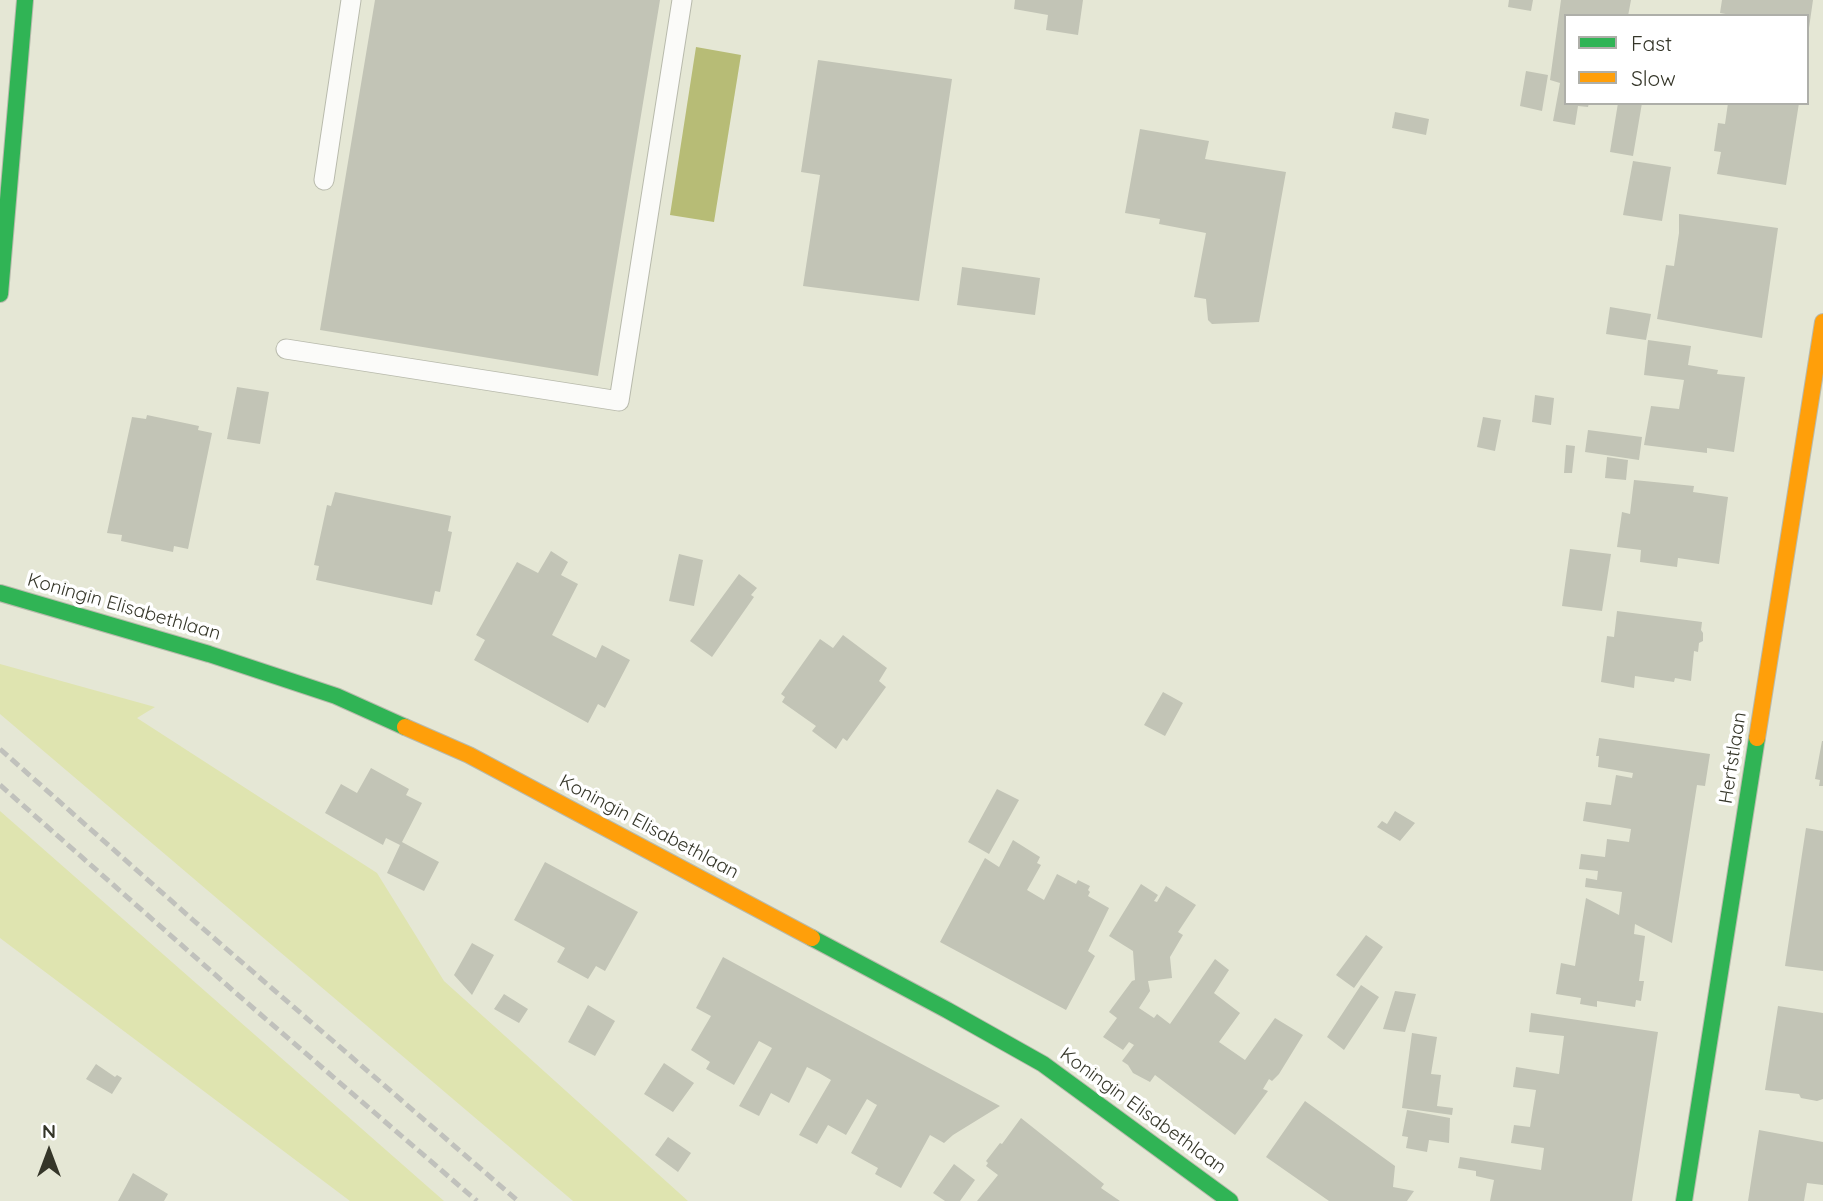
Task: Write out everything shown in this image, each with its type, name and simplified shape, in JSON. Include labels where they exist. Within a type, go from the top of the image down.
[{"type":"street","points":[[0,294],[25,0]]},
{"type":"street","name":"Herfstlaan","points":[[1684,1201],[1823,322]]},
{"type":"street","name":"Koningin Elisabethlaan","points":[[0,593],[209,654],[336,696],[469,755],[1043,1064],[1230,1201]]},
{"type":"lane","points":[[324,180],[351,0]]},
{"type":"lane","points":[[286,349],[619,401],[681,0]]},
{"type":"shaded area","points":[[696,47],[741,55],[714,222],[670,215]]},
{"type":"shaded area","points":[[0,664],[155,707],[137,718],[377,873],[444,981],[688,1201],[573,1201],[0,714]]},
{"type":"shaded area","points":[[0,811],[444,1201],[350,1201],[0,938]]},
{"type":"building","points":[[375,0],[660,0],[598,376],[320,330]]},
{"type":"building","points":[[1015,0],[1083,0],[1078,35],[1046,30],[1048,15],[1014,9]]},
{"type":"building","points":[[1509,0],[1533,0],[1531,11],[1508,7]]},
{"type":"building","points":[[1561,0],[1631,0],[1628,14],[1564,14],[1564,105],[1588,105],[1578,106],[1575,125],[1553,121],[1560,83],[1550,80]]},
{"type":"building","points":[[1722,0],[1813,0],[1809,28],[1809,14],[1720,13]]},
{"type":"building","points":[[818,60],[952,79],[919,301],[803,286],[820,175],[801,172]]},
{"type":"building","points":[[1526,71],[1548,75],[1542,111],[1520,106]]},
{"type":"building","points":[[1618,105],[1642,105],[1633,156],[1610,152]]},
{"type":"building","points":[[1728,105],[1799,105],[1786,185],[1717,174],[1721,152],[1714,151],[1718,123],[1725,124]]},
{"type":"building","points":[[1395,112],[1429,119],[1426,135],[1392,128]]},
{"type":"building","points":[[1140,129],[1209,141],[1205,159],[1286,172],[1259,322],[1212,324],[1208,320],[1206,299],[1194,297],[1206,233],[1159,224],[1160,219],[1125,213]]},
{"type":"building","points":[[1633,161],[1671,167],[1662,221],[1623,215]]},
{"type":"building","points":[[1679,214],[1778,228],[1762,338],[1657,319],[1666,265],[1674,266]]},
{"type":"building","points":[[962,267],[1040,278],[1035,315],[957,305]]},
{"type":"building","points":[[1610,307],[1651,314],[1646,340],[1606,334]]},
{"type":"building","points":[[1648,340],[1691,346],[1688,365],[1718,370],[1717,374],[1745,377],[1734,452],[1707,448],[1707,453],[1644,445],[1651,406],[1679,409],[1684,380],[1644,375]]},
{"type":"building","points":[[237,387],[269,392],[260,444],[227,439]]},
{"type":"building","points":[[1535,395],[1554,398],[1551,425],[1532,422]]},
{"type":"building","points":[[147,415],[199,426],[198,430],[212,433],[188,549],[174,546],[173,552],[121,541],[122,535],[107,533],[132,417],[146,419]]},
{"type":"building","points":[[1483,417],[1501,420],[1495,451],[1477,447]]},
{"type":"building","points":[[1588,430],[1642,437],[1639,460],[1585,452]]},
{"type":"building","points":[[1566,445],[1575,446],[1572,473],[1564,473]]},
{"type":"building","points":[[1607,457],[1628,460],[1626,480],[1605,478]]},
{"type":"building","points":[[1634,480],[1694,486],[1693,492],[1728,497],[1719,564],[1678,558],[1677,567],[1640,562],[1641,550],[1617,547],[1622,512],[1630,514]]},
{"type":"building","points":[[335,492],[451,516],[448,531],[452,532],[440,592],[435,591],[432,605],[316,580],[319,566],[314,565],[327,505],[331,506]]},
{"type":"building","points":[[1570,549],[1611,554],[1602,611],[1562,606]]},
{"type":"building","points":[[551,551],[568,562],[561,575],[578,584],[552,635],[596,658],[602,645],[630,660],[605,708],[598,704],[588,723],[474,660],[485,640],[476,635],[517,562],[538,573]]},
{"type":"building","points":[[679,554],[703,560],[694,606],[669,601]]},
{"type":"building","points":[[739,574],[757,588],[751,595],[754,597],[712,657],[690,641]]},
{"type":"building","points":[[1617,611],[1702,622],[1703,641],[1699,643],[1698,652],[1694,651],[1691,681],[1675,678],[1674,682],[1635,676],[1634,688],[1601,682],[1607,636],[1614,637]]},
{"type":"building","points":[[843,635],[887,668],[879,681],[886,687],[847,741],[843,738],[836,749],[812,731],[816,726],[782,702],[785,697],[781,694],[820,639],[833,648]]},
{"type":"building","points":[[1163,692],[1183,703],[1165,736],[1144,725]]},
{"type":"building","points":[[1599,738],[1710,754],[1705,786],[1697,785],[1672,943],[1635,924],[1634,934],[1645,936],[1639,981],[1644,981],[1641,1001],[1636,1000],[1635,1007],[1597,1001],[1597,1007],[1580,1004],[1581,998],[1556,994],[1561,963],[1575,966],[1586,898],[1619,915],[1622,892],[1585,887],[1586,878],[1597,880],[1598,871],[1579,869],[1581,854],[1605,857],[1607,839],[1629,842],[1631,829],[1583,821],[1586,802],[1611,805],[1616,775],[1632,778],[1633,773],[1598,767],[1599,756],[1596,756]]},
{"type":"building","points":[[1822,741],[1823,786],[1819,786],[1820,780],[1815,779]]},
{"type":"building","points":[[371,768],[409,789],[406,795],[422,803],[402,842],[439,862],[424,891],[387,873],[400,845],[386,838],[383,845],[325,813],[341,784],[357,793]]},
{"type":"building","points":[[997,789],[1019,800],[989,854],[968,842]]},
{"type":"building","points":[[1395,811],[1415,823],[1400,841],[1377,827],[1382,821],[1387,824]]},
{"type":"building","points":[[1806,828],[1823,831],[1823,971],[1785,966]]},
{"type":"building","points":[[1013,840],[1040,857],[1037,863],[1041,865],[1027,890],[1044,900],[1057,874],[1076,884],[1078,880],[1090,886],[1088,896],[1109,908],[1088,951],[1095,956],[1066,1010],[940,942],[985,858],[999,867]]},
{"type":"building","points":[[545,862],[638,912],[605,971],[596,966],[588,979],[557,962],[565,948],[514,920]]},
{"type":"building","points":[[1141,884],[1158,895],[1154,901],[1157,902],[1166,886],[1196,905],[1178,932],[1183,935],[1170,957],[1172,978],[1148,981],[1150,991],[1139,1008],[1154,1018],[1157,1014],[1170,1024],[1215,959],[1229,970],[1214,993],[1240,1013],[1219,1042],[1245,1060],[1275,1018],[1303,1035],[1279,1074],[1272,1081],[1269,1079],[1263,1089],[1268,1091],[1235,1135],[1155,1075],[1150,1082],[1133,1073],[1122,1061],[1134,1045],[1129,1042],[1123,1050],[1103,1037],[1117,1018],[1109,1012],[1135,980],[1133,951],[1109,936]]},
{"type":"building","points":[[1366,935],[1383,947],[1354,988],[1336,975]]},
{"type":"building","points":[[472,943],[494,955],[472,995],[454,975]]},
{"type":"building","points":[[723,957],[1000,1106],[944,1143],[930,1135],[901,1188],[875,1174],[878,1168],[851,1153],[877,1105],[867,1099],[846,1135],[828,1125],[817,1144],[799,1135],[831,1080],[819,1073],[807,1067],[789,1103],[771,1093],[759,1116],[739,1106],[772,1048],[759,1041],[734,1085],[706,1069],[710,1062],[691,1050],[711,1016],[696,1008]]},
{"type":"building","points":[[1361,985],[1379,997],[1344,1050],[1327,1037]]},
{"type":"building","points":[[1395,991],[1416,994],[1405,1032],[1383,1029]]},
{"type":"building","points":[[504,994],[528,1009],[519,1023],[494,1009]]},
{"type":"building","points":[[588,1005],[615,1021],[595,1056],[568,1042]]},
{"type":"building","points":[[1778,1006],[1823,1013],[1823,1099],[1817,1101],[1801,1098],[1799,1094],[1765,1090]]},
{"type":"building","points":[[1531,1013],[1658,1032],[1632,1201],[1490,1201],[1494,1180],[1476,1176],[1476,1171],[1458,1168],[1460,1157],[1541,1170],[1544,1148],[1511,1143],[1514,1125],[1530,1127],[1536,1090],[1513,1087],[1516,1067],[1559,1074],[1564,1036],[1529,1032]]},
{"type":"building","points":[[1412,1033],[1437,1037],[1431,1074],[1441,1075],[1437,1106],[1453,1108],[1452,1115],[1402,1108]]},
{"type":"building","points":[[664,1063],[694,1083],[673,1112],[644,1094]]},
{"type":"building","points":[[96,1064],[115,1077],[117,1075],[122,1078],[112,1094],[86,1079]]},
{"type":"building","points":[[1305,1101],[1395,1166],[1393,1187],[1414,1191],[1407,1201],[1329,1201],[1266,1157]]},
{"type":"building","points":[[1407,1110],[1450,1118],[1449,1143],[1429,1140],[1427,1152],[1406,1148],[1408,1137],[1402,1136]]},
{"type":"building","points":[[1021,1118],[1104,1184],[1101,1188],[1120,1201],[977,1201],[998,1175],[986,1166],[986,1161]]},
{"type":"building","points":[[1759,1130],[1823,1142],[1823,1185],[1807,1183],[1804,1201],[1748,1201]]},
{"type":"building","points":[[668,1137],[691,1153],[678,1172],[655,1155]]},
{"type":"building","points":[[954,1164],[975,1180],[960,1201],[945,1201],[933,1193]]},
{"type":"building","points":[[133,1173],[168,1194],[164,1201],[118,1201]]},
{"type":"railway","points":[[0,749],[518,1201]]},
{"type":"railway","points":[[0,785],[477,1201]]},
{"type":"traffic: fast","points":[[0,294],[25,0]]},
{"type":"traffic: fast","points":[[0,593],[209,654],[336,696],[405,727]]},
{"type":"traffic: fast","points":[[1684,1201],[1757,738]]},
{"type":"traffic: fast","points":[[812,938],[1043,1064],[1230,1201]]},
{"type":"traffic: slow","points":[[1757,738],[1823,322]]},
{"type":"traffic: slow","points":[[405,727],[469,755],[812,938]]}]
